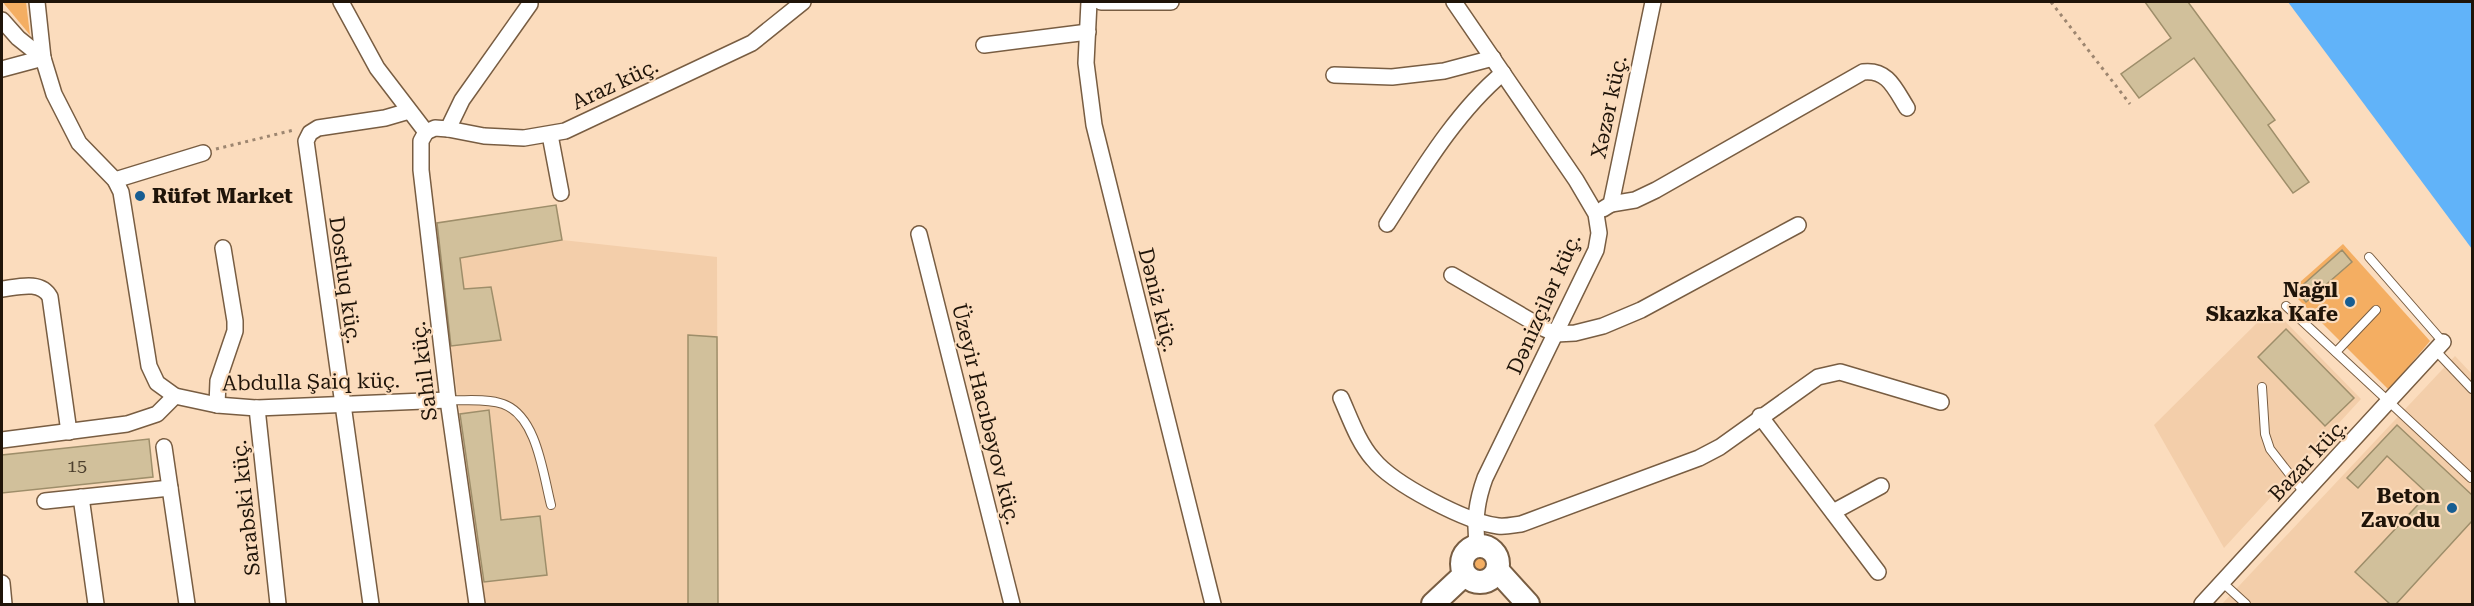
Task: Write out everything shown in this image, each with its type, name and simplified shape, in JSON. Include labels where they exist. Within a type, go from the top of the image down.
[{"type":"main road","points":[[1479,546],[1485,546],[1495,553],[1499,565],[1498,571],[1486,582],[1470,580],[1464,575],[1462,560],[1465,553],[1479,546]]},
{"type":"main road","points":[[1498,571],[1528,604]]},
{"type":"main road","points":[[1433,604],[1464,575]]},
{"type":"street","points":[[2,440],[141,420],[156,414],[175,396],[156,382],[149,366],[125,207],[115,180],[87,152],[71,130],[54,94],[43,58],[37,2]]},
{"type":"street","points":[[341,2],[377,68],[426,132]]},
{"type":"street","name":"Araz küç.","points":[[426,132],[435,128],[506,138],[550,135],[565,131],[752,43],[802,2]]},
{"type":"street","name":"Dәniz küç.","points":[[1089,2],[1086,63],[1094,125],[1213,604]]},
{"type":"street","points":[[1101,2],[1171,3]]},
{"type":"street","name":"Dәnizçilәr küç.","points":[[1454,2],[1596,214],[1599,233],[1596,250],[1485,478],[1479,494],[1476,520],[1479,546]]},
{"type":"street","name":"Xəzər küç.","points":[[1611,204],[1653,2]]},
{"type":"street","points":[[448,129],[462,100],[530,4]]},
{"type":"street","points":[[2,21],[18,38],[43,58]]},
{"type":"street","points":[[984,45],[1088,32]]},
{"type":"street","points":[[2,69],[43,58]]},
{"type":"street","points":[[1334,75],[1392,77],[1444,71],[1493,58]]},
{"type":"street","points":[[1596,214],[1611,204],[1635,200],[1656,190],[1863,72],[1875,71],[1889,79],[1907,108]]},
{"type":"street","points":[[1387,224],[1429,159],[1488,85],[1503,73]]},
{"type":"street","points":[[310,133],[318,128],[385,118],[409,111]]},
{"type":"street","name":"Sahil küç.","points":[[426,132],[421,141],[421,170],[448,400],[477,604]]},
{"type":"street","name":"Dostluq küç.","points":[[310,133],[306,141],[306,150],[371,604]]},
{"type":"street","points":[[550,135],[561,193]]},
{"type":"street","points":[[115,180],[203,153]]},
{"type":"street","points":[[1452,275],[1556,334],[1575,333],[1603,326],[1641,310],[1798,225]]},
{"type":"street","name":"Üzeyir Hacıbəyov küç.","points":[[919,234],[1012,604]]},
{"type":"street","points":[[217,405],[218,381],[235,331],[236,321],[223,248]]},
{"type":"street","points":[[2,289],[40,287],[46,290],[50,297],[69,432]]},
{"type":"street","name":"Bazar küç.","points":[[2202,604],[2439,347]]},
{"type":"street","points":[[1341,398],[1363,445],[1388,475],[1409,489],[1476,520],[1496,526],[1521,524],[1699,458],[1720,447],[1760,416],[1827,373],[1840,372],[1941,402]]},
{"type":"street","name":"Abdulla Şaiq küç.","points":[[175,396],[217,405],[257,408],[448,400]]},
{"type":"street","name":"Sarabski küç.","points":[[257,408],[278,604]]},
{"type":"street","points":[[1760,416],[1878,572]]},
{"type":"street","points":[[164,447],[187,604]]},
{"type":"street","points":[[1833,512],[1881,486]]},
{"type":"street","points":[[45,501],[170,488]]},
{"type":"street","points":[[81,498],[96,604]]},
{"type":"street","points":[[2,584],[4,604]]},
{"type":"lane","points":[[2369,257],[2472,389]]},
{"type":"lane","points":[[2286,306],[2471,478]]},
{"type":"lane","points":[[2336,352],[2376,310]]},
{"type":"lane","points":[[2262,387],[2265,434],[2270,449],[2305,494]]},
{"type":"lane","points":[[448,400],[502,403],[522,417],[530,429],[551,505]]},
{"type":"lane","points":[[2223,583],[2246,604]]},
{"type":"path","points":[[2051,2],[2130,104]]},
{"type":"path","points":[[203,153],[291,129],[310,133]]},
{"type":"shaded area","points":[[3,2],[26,2],[30,35],[5,5]]},
{"type":"shaded area","points":[[556,205],[562,240],[717,257],[718,604],[483,604],[434,223]]},
{"type":"shaded area","points":[[2343,244],[2430,341],[2389,390],[2290,291]]},
{"type":"shaded area","points":[[2272,308],[2361,399],[2224,548],[2154,425]]},
{"type":"shaded area","name":"Beton Zavodu","points":[[2455,356],[2472,374],[2472,604],[2222,604]]},
{"type":"shaded area","points":[[1480,556],[1488,561],[1489,565],[1484,573],[1480,574],[1472,569],[1471,565],[1476,557]]},
{"type":"water","points":[[2288,2],[2472,2],[2472,249]]},
{"type":"building","points":[[2145,2],[2188,2],[2275,120],[2268,125],[2309,182],[2293,193],[2194,58],[2139,98],[2121,74],[2171,38]]},
{"type":"building","points":[[556,205],[562,240],[460,258],[464,289],[491,287],[501,340],[451,346],[437,223]]},
{"type":"building","points":[[2342,250],[2352,262],[2306,302],[2296,291]]},
{"type":"building","points":[[2286,329],[2354,398],[2325,426],[2258,357]]},
{"type":"building","points":[[688,335],[717,337],[718,604],[688,604]]},
{"type":"building","points":[[489,410],[501,520],[540,516],[547,575],[484,582],[460,414]]},
{"type":"building","points":[[2397,425],[2472,495],[2472,521],[2396,604],[2390,604],[2355,572],[2428,494],[2387,456],[2358,488],[2347,478]]},
{"type":"building","points":[[149,439],[153,477],[2,493],[2,455]]},
{"type":"place","name":"Rüfət Market","points":[[140,196]]},
{"type":"place","name":"Nağıl Skazka Kafe","points":[[2350,302]]},
{"type":"place","name":"Beton Zavodu","points":[[2452,508]]}]
